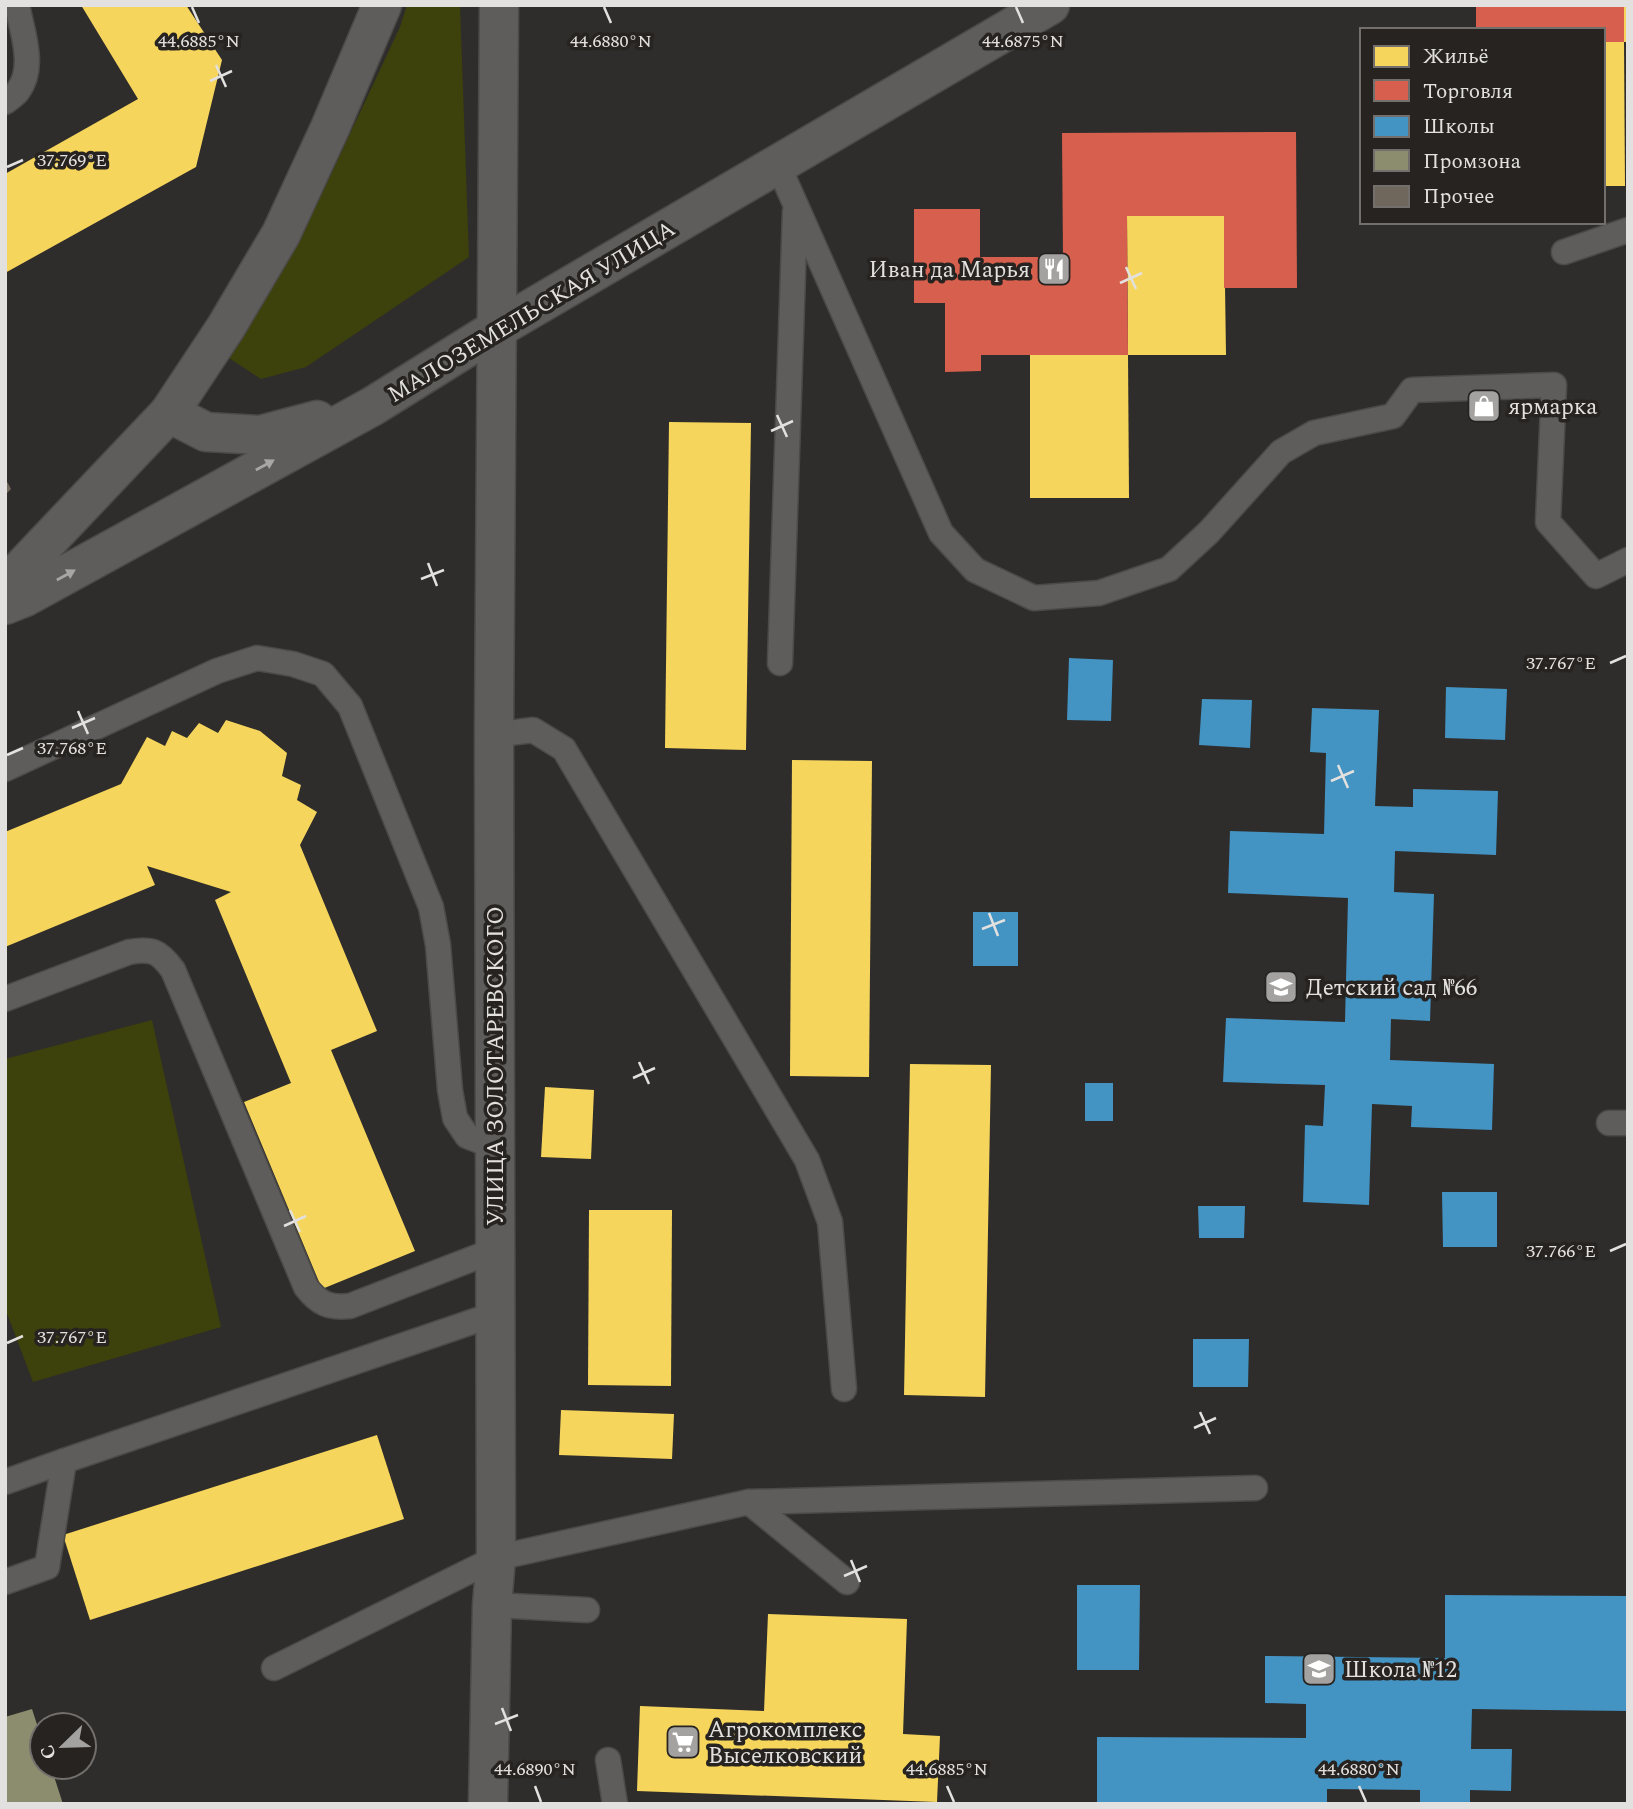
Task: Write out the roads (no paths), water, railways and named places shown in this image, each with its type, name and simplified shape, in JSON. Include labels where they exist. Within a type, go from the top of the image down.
[{"type":"street","points":[[5,586],[169,413],[226,327],[281,234],[382,5]]},
{"type":"street","name":"УЛИЦА ЗОЛОТАРЕВСКОГО","points":[[488,1804],[492,1605],[496,1558],[494,735],[499,5]]},
{"type":"street","name":"МАЛОЗЕМЕЛЬСКАЯ УЛИЦА","points":[[5,605],[25,597],[373,405],[498,328],[1049,5]]},
{"type":"street","points":[[169,413],[206,432],[260,435],[373,405]]},
{"type":"lane","points":[[5,102],[18,91],[26,73],[26,53],[17,5]]},
{"type":"lane","points":[[778,165],[941,533],[975,570],[1034,598],[1099,593],[1169,569],[1209,532],[1281,452],[1314,433],[1393,416],[1412,390],[1554,385],[1548,522],[1596,576],[1628,560]]},
{"type":"lane","points":[[780,663],[795,203]]},
{"type":"lane","points":[[1564,252],[1628,230]]},
{"type":"lane","points":[[5,769],[217,671],[257,658],[293,664],[323,674],[350,706],[431,907],[438,945],[450,1090],[455,1118],[467,1136],[495,1147]]},
{"type":"lane","points":[[494,735],[533,730],[564,749],[807,1160],[830,1222],[844,1389]]},
{"type":"lane","points":[[5,999],[128,952],[146,949],[163,956],[173,970],[306,1287],[316,1301],[332,1307],[350,1306],[495,1250]]},
{"type":"lane","points":[[5,1482],[495,1314]]},
{"type":"lane","points":[[5,1582],[47,1567],[64,1461]]},
{"type":"lane","points":[[274,1668],[496,1558],[749,1502],[1255,1488]]},
{"type":"lane","points":[[749,1502],[847,1582]]},
{"type":"lane","points":[[492,1605],[587,1610]]},
{"type":"lane","points":[[608,1760],[615,1804]]},
{"type":"place","name":"Иван да Марья","points":[[1054,269]]},
{"type":"place","name":"ярмарка","points":[[1484,406]]},
{"type":"place","name":"Детский сад №66","points":[[1281,987]]},
{"type":"place","name":"Школа №12","points":[[1319,1669]]},
{"type":"place","name":"Агрокомплекс Выселковский","points":[[683,1742]]}]
